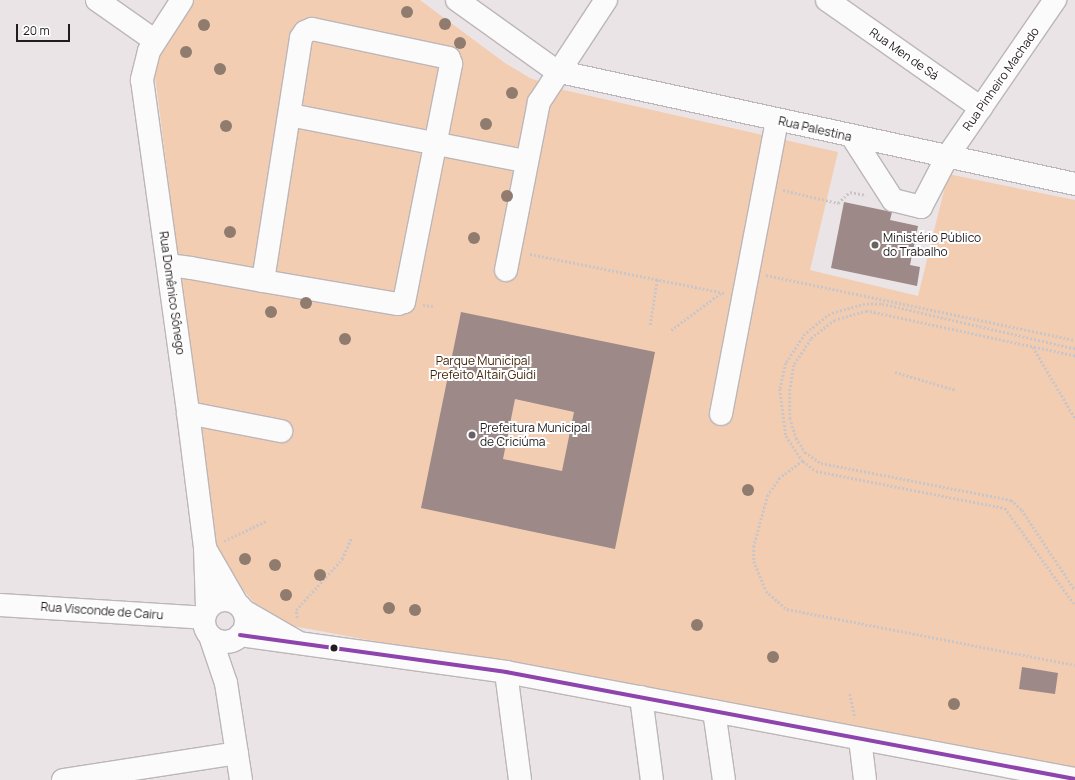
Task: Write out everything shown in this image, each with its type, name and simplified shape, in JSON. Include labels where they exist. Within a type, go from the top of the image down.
[{"type":"street","points":[[97,0],[154,40]]},
{"type":"street","name":"Rua Domênico Sônego","points":[[182,0],[154,40],[144,65],[142,80],[205,547],[207,621],[226,683],[240,780]]},
{"type":"street","points":[[457,0],[556,71]]},
{"type":"street","points":[[507,260],[525,161],[539,102],[556,71],[606,0]]},
{"type":"street","name":"Rua Men de Sá","points":[[826,0],[981,108]]},
{"type":"street","name":"Rua Pinheiro Machado","points":[[893,200],[921,207],[947,157],[1055,0]]},
{"type":"street","points":[[168,265],[263,281],[404,302],[451,64],[449,58],[312,29],[301,38],[263,281]]},
{"type":"street","name":"Rua Palestina","points":[[556,71],[853,138],[1075,184]]},
{"type":"street","points":[[290,115],[436,142],[525,161]]},
{"type":"street","points":[[721,414],[777,121]]},
{"type":"street","points":[[853,138],[893,200]]},
{"type":"street","points":[[188,413],[281,431]]},
{"type":"street","name":"Rua Domênico Sônego","points":[[205,547],[240,607]]},
{"type":"street","points":[[298,643],[240,607],[217,601],[207,621],[223,642],[238,637],[269,642],[298,643],[506,672],[1067,779]]},
{"type":"street","name":"Rua Visconde de Cairu","points":[[0,605],[207,621]]},
{"type":"street","points":[[238,637],[246,624],[240,607]]},
{"type":"street","name":"Rua Domênico Sônego","points":[[226,683],[238,637]]},
{"type":"street","points":[[506,672],[520,780]]},
{"type":"street","points":[[641,697],[652,780]]},
{"type":"street","points":[[714,711],[724,780]]},
{"type":"street","points":[[860,739],[865,780]]},
{"type":"street","points":[[62,780],[236,753]]},
{"type":"path","points":[[764,186],[838,203],[850,192],[893,200]]},
{"type":"path","points":[[507,260],[658,280],[743,297]]},
{"type":"path","points":[[748,272],[1075,340]]},
{"type":"path","points":[[650,325],[658,280]]},
{"type":"path","points":[[672,330],[721,292]]},
{"type":"path","points":[[1075,349],[881,304],[865,304],[830,314],[804,334],[786,362],[780,389],[786,436],[803,461],[816,471],[1005,508],[1014,516],[1075,604]]},
{"type":"path","points":[[1075,356],[881,312],[835,320],[812,339],[794,365],[790,418],[805,452],[821,463],[1010,500],[1022,510],[1075,590]]},
{"type":"path","points":[[1034,347],[1075,418]]},
{"type":"path","points":[[895,372],[956,390]]},
{"type":"path","points":[[803,461],[780,478],[768,495],[754,546],[754,561],[766,591],[787,609],[1075,665]]},
{"type":"path","points":[[205,547],[266,521]]},
{"type":"path","points":[[298,643],[296,610],[342,559],[352,537]]},
{"type":"green space","name":"Parque Municipal Prefeito Altair Guidi","points":[[192,0],[420,0],[505,63],[530,78],[564,90],[838,152],[810,270],[918,296],[948,174],[1075,200],[1075,772],[277,623],[269,619],[220,564],[216,553],[155,76],[155,60]]},
{"type":"building","name":"Ministério Público do Trabalho","points":[[844,202],[892,212],[890,220],[918,226],[910,265],[920,267],[917,286],[831,268]]},
{"type":"building","name":"Prefeitura Municipal de Criciúma","points":[[461,312],[655,352],[615,549],[421,508]],"holes":[[[515,399],[574,412],[562,471],[503,459]]]},
{"type":"building","points":[[1022,667],[1058,673],[1055,694],[1019,689]]},
{"type":"transit line","points":[[240,635],[506,672],[1075,779]]},
{"type":"place","name":"Ministério Público do Trabalho","points":[[875,245]]},
{"type":"place","name":"Prefeitura Municipal de Criciúma","points":[[472,435]]}]
